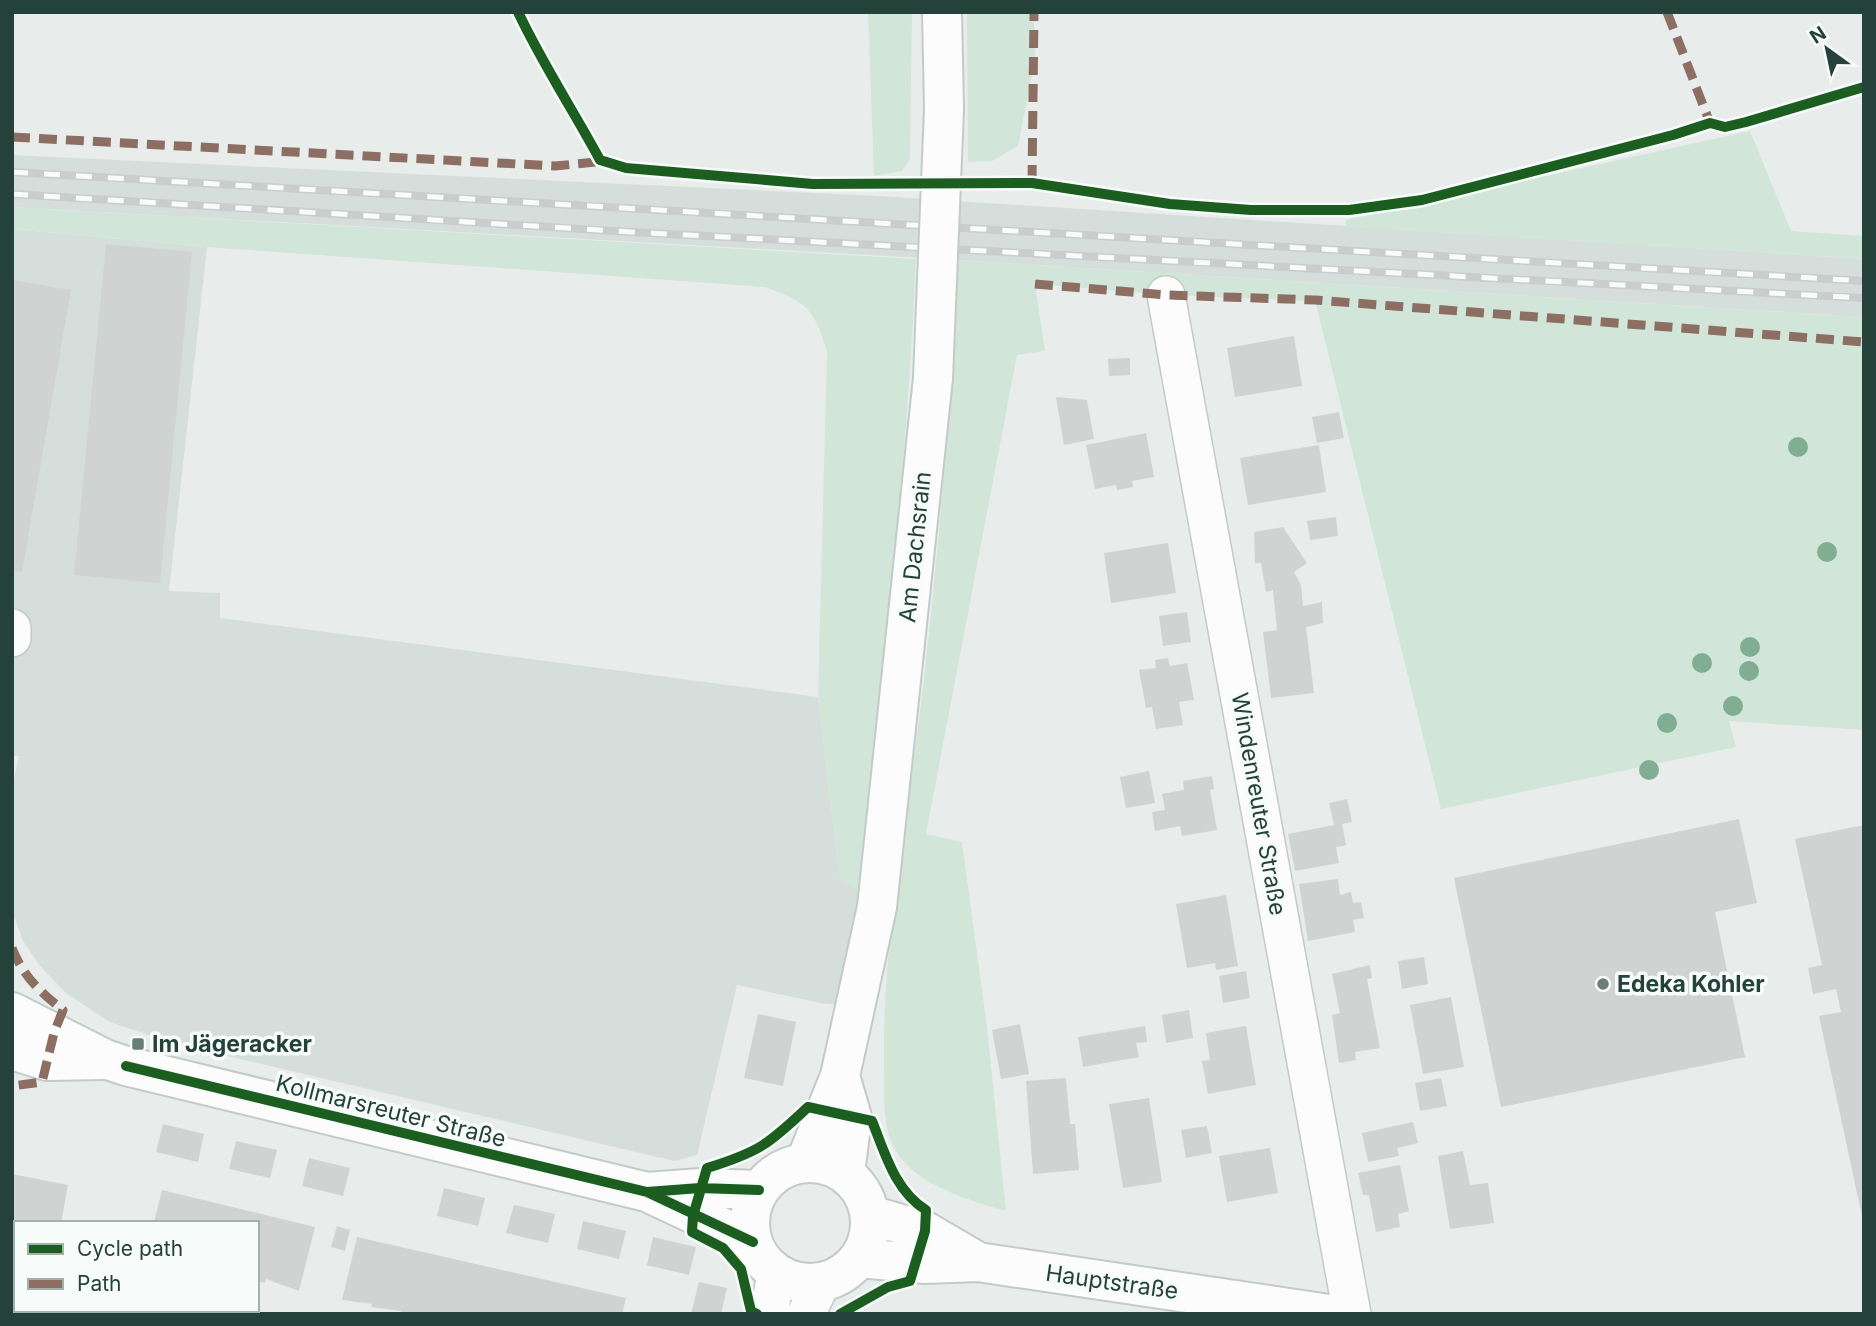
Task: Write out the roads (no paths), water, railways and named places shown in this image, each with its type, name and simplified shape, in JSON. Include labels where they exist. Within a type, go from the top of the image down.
[{"type":"main road","name":"Am Dachsrain","points":[[805,1163],[840,1076],[877,907],[933,378],[944,109],[942,12]]},
{"type":"main road","points":[[12,1012],[105,1059]]},
{"type":"main road","points":[[12,1050],[47,1061],[105,1059]]},
{"type":"main road","name":"Kollmarsreuter Straße","points":[[105,1059],[257,1100],[647,1192],[752,1242]]},
{"type":"main road","name":"Am Dachsrain","points":[[840,1076],[852,1117],[845,1174]]},
{"type":"main road","points":[[805,1163],[826,1165],[845,1174],[862,1192],[870,1215],[869,1238],[859,1258],[814,1298],[798,1282],[776,1273],[764,1263],[752,1242],[749,1221],[759,1190],[779,1171],[805,1163]]},
{"type":"main road","name":"Kollmarsreuter Straße","points":[[647,1192],[700,1188],[759,1190]]},
{"type":"main road","name":"Hauptstraße","points":[[870,1215],[925,1231],[978,1262]]},
{"type":"main road","name":"Hauptstraße","points":[[859,1258],[925,1265],[978,1262],[1329,1314]]},
{"type":"street","name":"Windenreuter Straße","points":[[1166,295],[1352,1314]]},
{"type":"street","points":[[769,1314],[776,1273]]},
{"type":"railway","points":[[12,172],[1864,281]]},
{"type":"railway","points":[[12,194],[631,232],[1864,298]]},
{"type":"place","name":"Edeka Kohler","points":[[1603,984]]},
{"type":"place","name":"Im Jägeracker","points":[[138,1044]]}]
